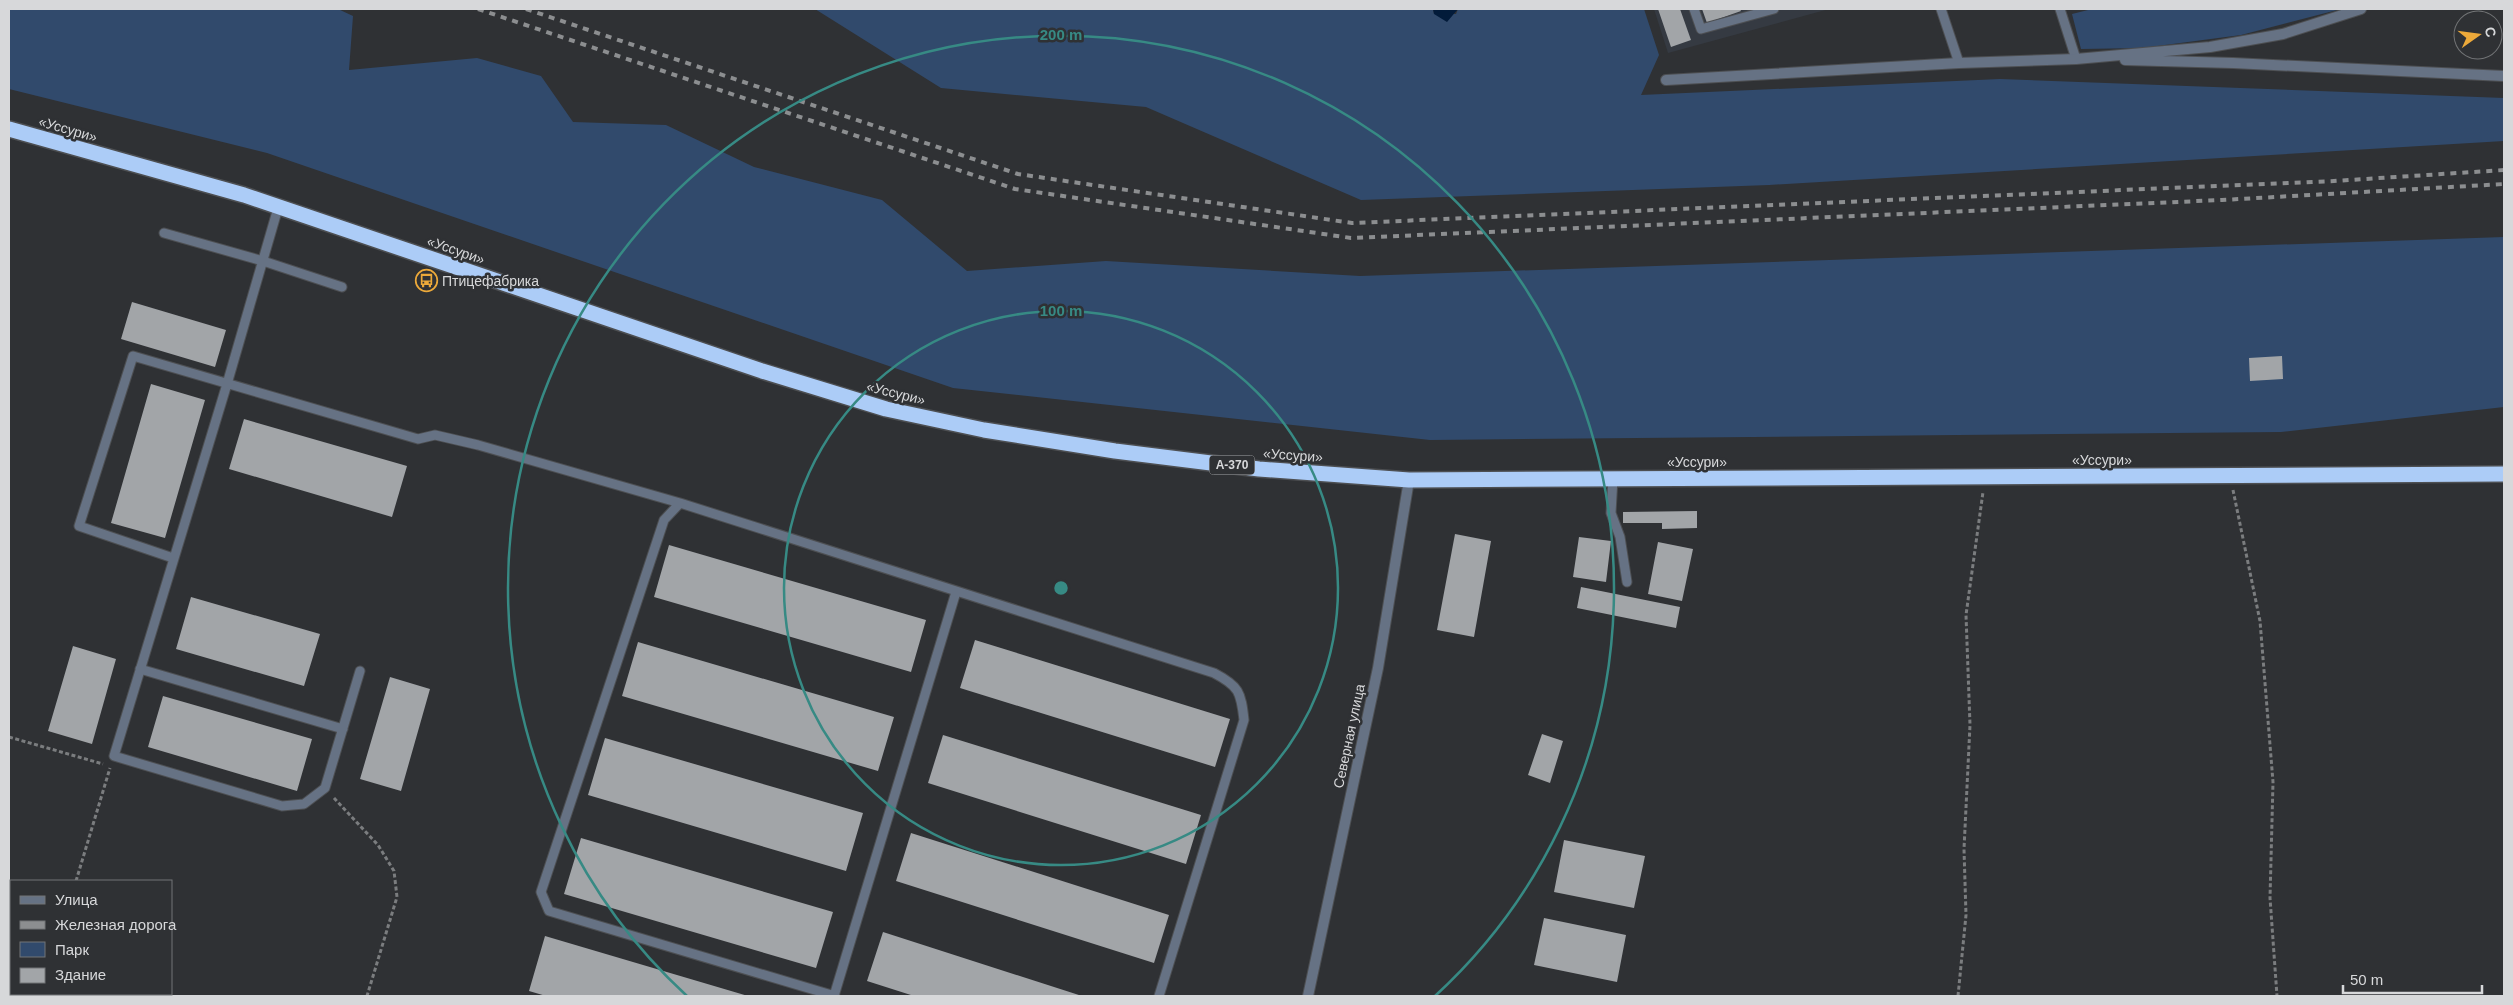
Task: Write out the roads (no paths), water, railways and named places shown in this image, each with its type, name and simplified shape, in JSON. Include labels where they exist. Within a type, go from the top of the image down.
[{"type":"highway","name":"«Уссури»","points":[[9,129],[244,195],[753,368],[886,409],[984,430],[1115,451],[1259,469],[1410,480],[2504,474]]},
{"type":"street","points":[[1666,80],[1959,63],[2076,59],[2210,47],[2283,34],[2361,9]]},
{"type":"street","points":[[2076,59],[2232,63],[2504,76]]},
{"type":"street","name":"Северная улица","points":[[1308,996],[1378,668],[1410,480]]},
{"type":"lane","points":[[1694,9],[1701,29],[1761,10],[1774,9]]},
{"type":"lane","points":[[1941,9],[1959,63]]},
{"type":"lane","points":[[2060,9],[2076,59]]},
{"type":"lane","points":[[278,208],[227,384],[172,558],[114,756],[282,806],[304,804],[325,788],[360,671]]},
{"type":"lane","points":[[164,232],[342,287]]},
{"type":"lane","points":[[172,558],[79,526],[133,356],[418,439],[435,435],[478,445],[680,504],[1214,673],[1232,683],[1242,699],[1244,720],[1159,996]]},
{"type":"lane","points":[[1614,478],[1611,513],[1620,537],[1627,582]]},
{"type":"lane","points":[[680,504],[664,520],[541,892],[549,911],[835,996],[956,592]]},
{"type":"lane","points":[[140,669],[343,729]]},
{"type":"railway","points":[[478,9],[1015,189],[1351,238],[2222,200],[2504,184]]},
{"type":"railway","points":[[526,9],[1018,174],[1352,223],[2334,181],[2504,170]]},
{"type":"place","name":"Птицефабрика","points":[[426,281]]}]
